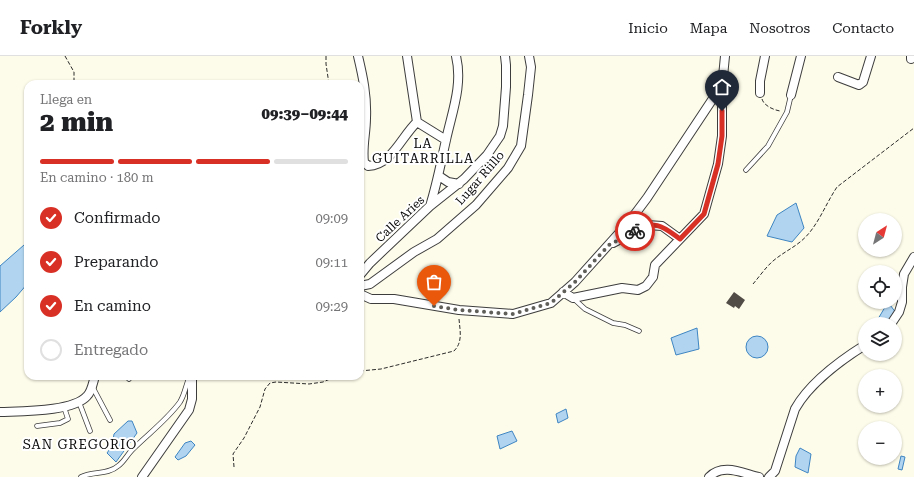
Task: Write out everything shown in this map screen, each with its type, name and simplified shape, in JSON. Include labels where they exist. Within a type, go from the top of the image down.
[{"type":"street","points":[[358,56],[363,80]]},
{"type":"street","points":[[364,162],[368,166],[376,166],[392,154],[416,122],[407,56]]},
{"type":"street","points":[[430,206],[439,176],[458,89],[459,68],[456,56]]},
{"type":"street","name":"Calle Aries","points":[[364,270],[430,206],[459,184],[486,155],[500,136],[506,87],[505,56]]},
{"type":"street","name":"Lugar Riillo","points":[[364,285],[370,284],[436,238],[476,205],[508,168],[521,146],[530,81],[531,67],[529,56]]},
{"type":"street","points":[[563,292],[573,298],[622,288],[638,290],[646,286],[654,277],[656,265],[704,214],[718,164],[722,136],[722,87],[725,56]]},
{"type":"street","points":[[760,93],[760,81],[764,56]]},
{"type":"street","points":[[791,95],[801,56]]},
{"type":"street","points":[[838,77],[859,85],[863,82],[869,56]]},
{"type":"street","points":[[364,85],[366,95],[364,135]]},
{"type":"street","points":[[364,296],[371,300],[394,299],[459,310],[513,314],[551,303],[575,282],[609,245],[647,198],[722,87]]},
{"type":"street","points":[[416,122],[446,140]]},
{"type":"street","points":[[439,176],[448,182],[459,184]]},
{"type":"street","points":[[609,245],[647,225],[662,226],[680,239]]},
{"type":"street","points":[[896,317],[902,302],[904,274],[914,257]]},
{"type":"street","points":[[769,477],[775,472],[795,409],[799,401],[830,369],[858,350]]},
{"type":"street","points":[[0,412],[42,410],[64,407],[79,402],[88,396],[94,380]]},
{"type":"street","points":[[142,477],[189,410],[192,399],[191,380]]},
{"type":"street","points":[[708,477],[715,471],[726,469],[759,477]]},
{"type":"lane","points":[[746,170],[768,146],[787,112],[791,95]]},
{"type":"lane","points":[[573,298],[585,309],[613,323],[625,325],[639,331]]},
{"type":"lane","points":[[81,477],[88,474],[106,472],[118,466],[128,454],[177,406],[189,380]]},
{"type":"lane","points":[[92,386],[110,420]]},
{"type":"lane","points":[[79,402],[90,431]]},
{"type":"lane","points":[[37,426],[60,423],[68,419],[64,407]]},
{"type":"path","points":[[65,56],[74,72],[74,80]]},
{"type":"path","points":[[326,56],[328,80]]},
{"type":"path","points":[[760,93],[763,102],[775,110],[787,112]]},
{"type":"path","points":[[753,284],[773,261],[796,246],[810,233],[821,217],[828,200],[837,187],[914,128]]},
{"type":"path","points":[[364,371],[380,369],[454,351],[461,341],[459,310]]},
{"type":"path","points":[[234,467],[233,454],[257,413],[265,389],[270,383],[309,384],[328,380]]},
{"type":"water","points":[[796,203],[804,228],[792,242],[767,236],[777,215]]},
{"type":"water","points":[[24,245],[24,288],[0,312],[0,266]]},
{"type":"water","points":[[884,309],[893,309],[896,313],[893,317],[879,317]]},
{"type":"water","points":[[697,328],[699,349],[676,355],[671,338]]},
{"type":"water","points":[[757,336],[765,339],[768,347],[765,355],[757,358],[749,355],[746,347],[749,339]]},
{"type":"water","points":[[566,409],[568,418],[558,423],[556,414]]},
{"type":"water","points":[[128,421],[132,421],[137,433],[116,462],[107,453],[112,446],[114,434]]},
{"type":"water","points":[[512,431],[517,441],[500,449],[497,436]]},
{"type":"water","points":[[191,441],[195,445],[186,456],[178,460],[175,457],[185,443]]},
{"type":"water","points":[[800,448],[811,454],[808,473],[795,467],[796,456]]},
{"type":"water","points":[[902,456],[905,457],[902,470],[898,469],[899,465],[902,465]]},
{"type":"building","points":[[734,292],[745,300],[739,309],[726,303]]},
{"type":"way so far","points":[[434,306],[459,310],[513,314],[551,303],[575,282],[609,245],[635,231]]},
{"type":"district","name":"LA GUITARRILLA","points":[[423,150]]},
{"type":"district","name":"SAN GREGORIO","points":[[80,444]]},
{"type":"route","points":[[635,231],[647,225],[662,226],[680,239],[704,214],[718,164],[722,136],[722,111]]}]
